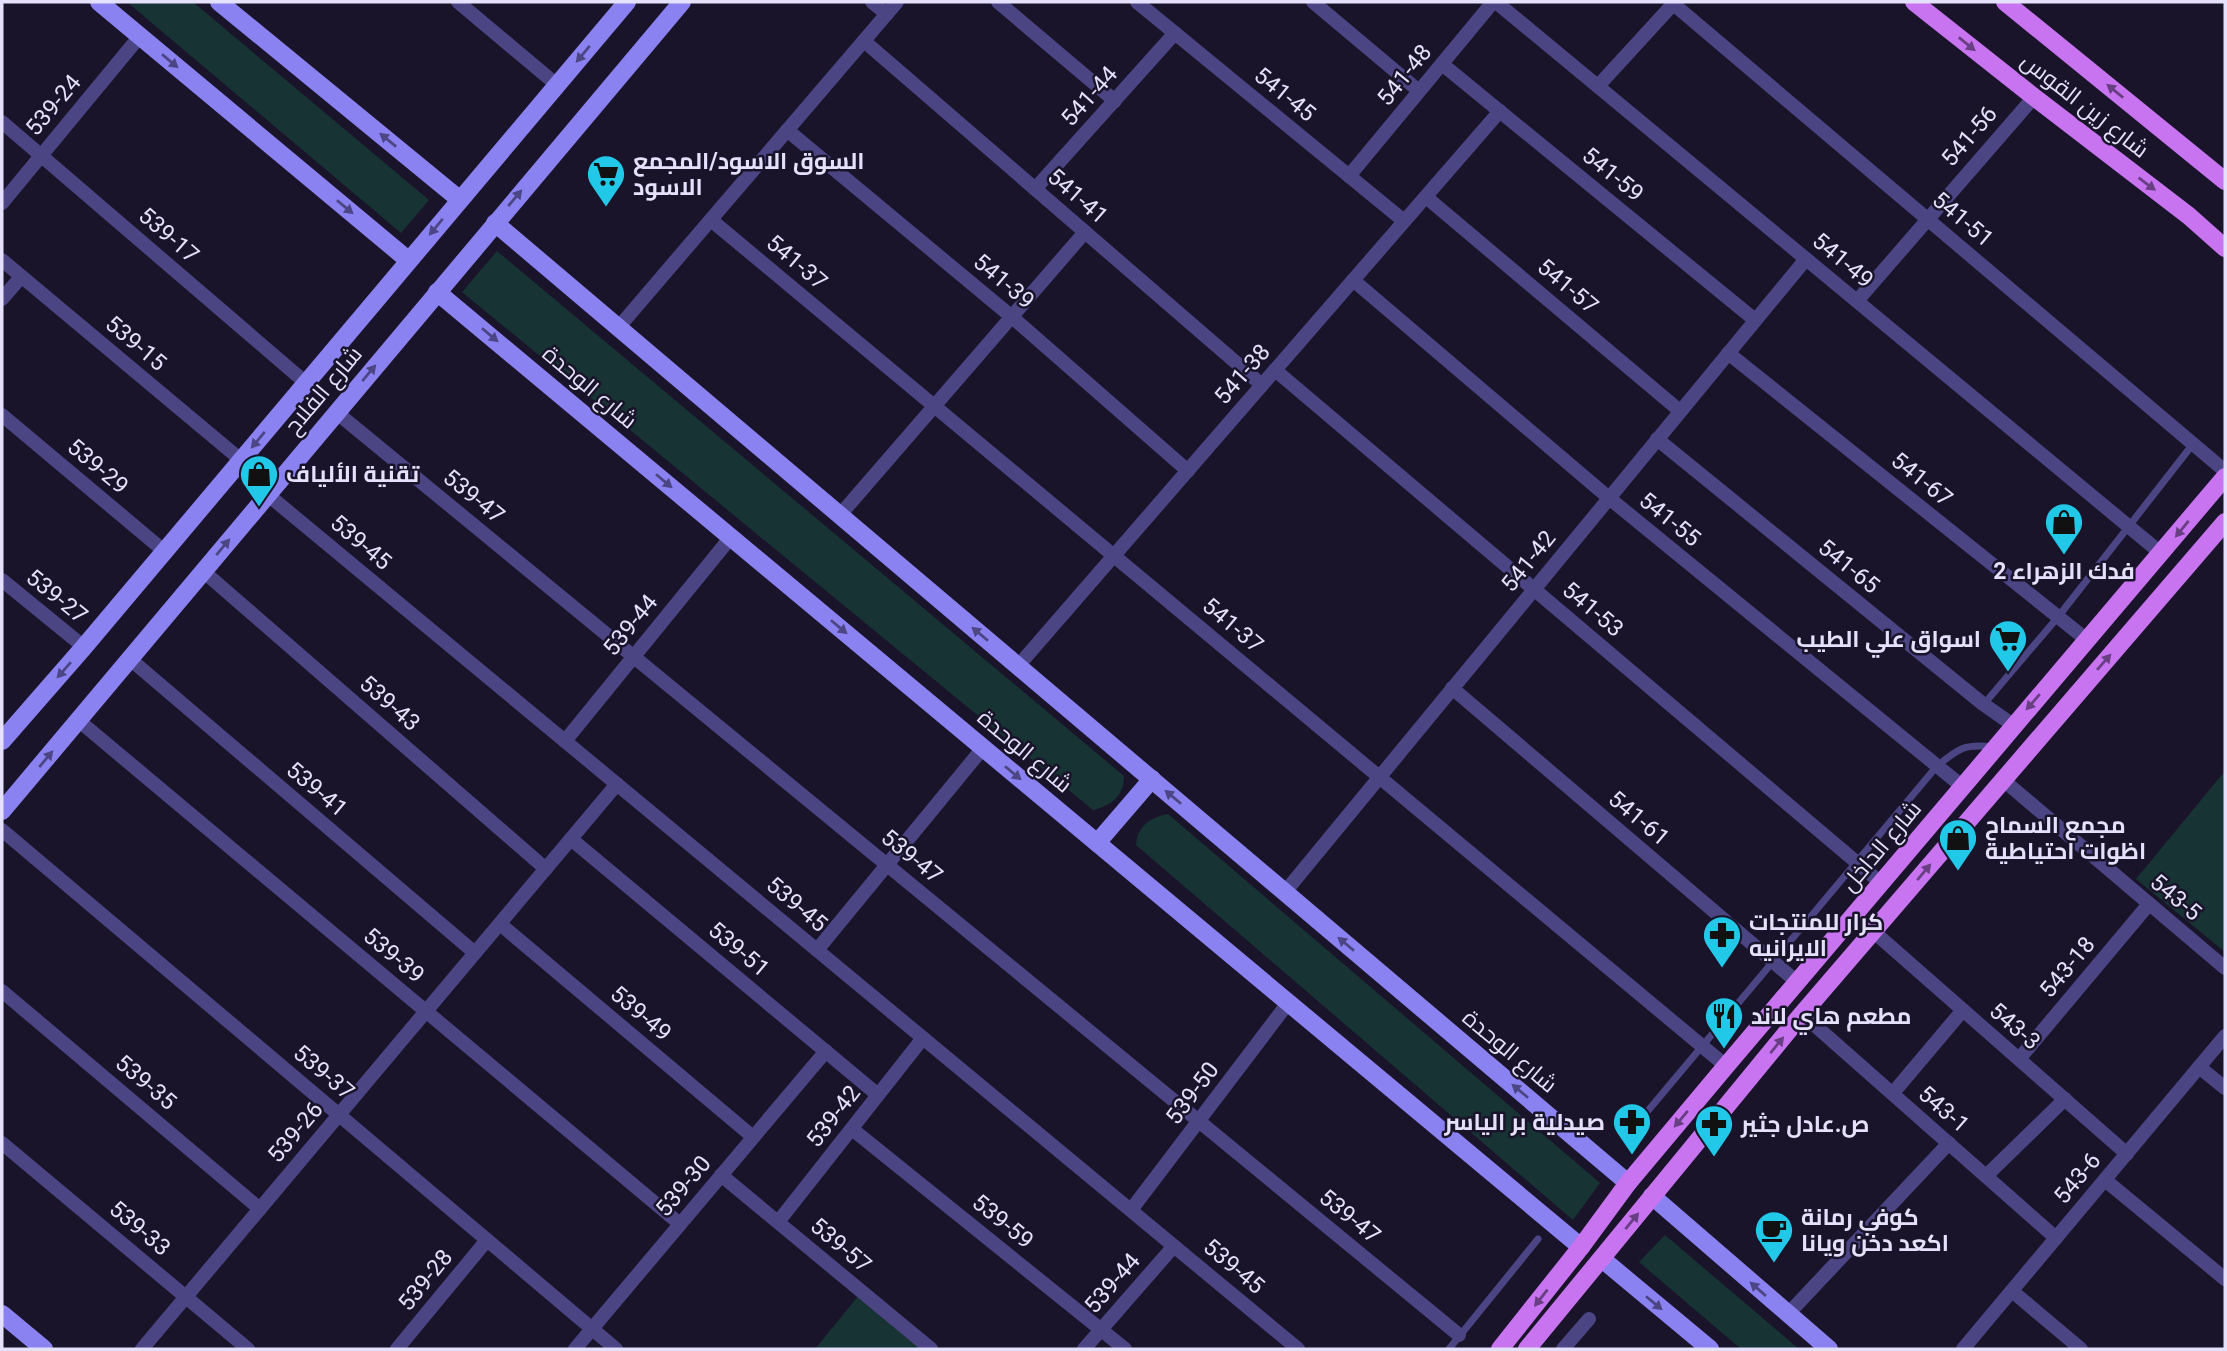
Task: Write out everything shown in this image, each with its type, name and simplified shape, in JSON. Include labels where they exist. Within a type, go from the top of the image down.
[{"type":"main road","name":"شارع زين القوس","points":[[1914,2],[2189,216],[2225,248]]},
{"type":"main road","name":"شارع زين القوس","points":[[2015,5],[2225,181]]},
{"type":"main road","name":"شارع الداخل","points":[[1500,1349],[1628,1183],[2225,477]]},
{"type":"main road","points":[[1527,1349],[1802,1014],[2225,522]]},
{"type":"street","points":[[99,2],[408,260]]},
{"type":"street","points":[[219,2],[459,199]]},
{"type":"street","points":[[458,2],[557,85]]},
{"type":"street","name":"شارع الفلاح","points":[[2,741],[627,2]]},
{"type":"street","name":"شارع الفلاح","points":[[2,811],[682,2]]},
{"type":"street","points":[[872,2],[887,14]]},
{"type":"street","points":[[618,328],[897,2]]},
{"type":"street","points":[[998,2],[1115,101]]},
{"type":"street","name":"541-45","points":[[1137,2],[1404,221]]},
{"type":"street","points":[[1313,2],[1419,92]]},
{"type":"street","name":"541-48","points":[[1349,176],[1495,2]]},
{"type":"street","name":"541-49","points":[[1495,2],[2162,554]]},
{"type":"street","points":[[1598,86],[1673,2]]},
{"type":"street","name":"541-51","points":[[1673,2],[2225,471]]},
{"type":"street","name":"541-44","points":[[1035,189],[1175,33]]},
{"type":"street","name":"539-24","points":[[2,204],[140,36]]},
{"type":"street","name":"541-41","points":[[863,41],[1262,385]]},
{"type":"street","name":"541-59","points":[[1442,64],[1755,320]]},
{"type":"street","name":"541-56","points":[[1857,301],[2034,97]]},
{"type":"street","name":"541-38","points":[[1018,666],[1500,111]]},
{"type":"street","name":"539-17","points":[[2,122],[306,383]]},
{"type":"street","name":"541-39","points":[[787,130],[1012,317],[1188,471]]},
{"type":"street","name":"541-57","points":[[1426,197],[1680,411]]},
{"type":"street","name":"541-37","points":[[710,220],[1726,1066]]},
{"type":"street","name":"شارع الوحدة","points":[[495,223],[1628,1183]]},
{"type":"street","points":[[840,515],[1085,232]]},
{"type":"street","name":"541-42","points":[[1285,892],[1806,259]]},
{"type":"street","name":"539-15","points":[[2,260],[241,460]]},
{"type":"street","points":[[2,299],[21,276]]},
{"type":"street","name":"541-55","points":[[1353,280],[1609,498],[1963,787]]},
{"type":"street","name":"شارع الوحدة","points":[[437,292],[1581,1247]]},
{"type":"street","name":"541-67","points":[[1728,354],[2087,640]]},
{"type":"street","name":"541-53","points":[[1275,370],[1881,883]]},
{"type":"street","name":"539-47","points":[[336,412],[1460,1335]]},
{"type":"street","name":"539-29","points":[[2,415],[164,551]]},
{"type":"street","name":"541-65","points":[[1657,439],[1983,704],[2013,725]]},
{"type":"street","name":"539-45","points":[[267,494],[1298,1349]]},
{"type":"street","name":"539-44","points":[[565,741],[731,537]]},
{"type":"street","name":"539-43","points":[[203,571],[546,869]]},
{"type":"street","name":"539-27","points":[[2,580],[84,647]]},
{"type":"street","name":"539-41","points":[[130,659],[475,953]]},
{"type":"street","name":"541-61","points":[[1452,688],[1797,982]]},
{"type":"street","name":"539-39","points":[[78,720],[680,1224]]},
{"type":"street","points":[[817,950],[983,748]]},
{"type":"street","points":[[1097,843],[1152,779]]},
{"type":"street","name":"543-5","points":[[2002,779],[2225,968]]},
{"type":"street","name":"539-26","points":[[142,1349],[617,784]]},
{"type":"street","name":"539-37","points":[[2,830],[616,1349]]},
{"type":"street","name":"539-51","points":[[571,839],[878,1095]]},
{"type":"street","name":"543-18","points":[[2019,1059],[2149,904]]},
{"type":"street","name":"539-49","points":[[500,924],[753,1137]]},
{"type":"street","name":"543-3","points":[[1874,932],[2127,1154]]},
{"type":"street","name":"539-35","points":[[2,991],[260,1209]]},
{"type":"street","name":"539-50","points":[[1131,1210],[1289,1003]]},
{"type":"street","points":[[1893,1093],[1963,1010]]},
{"type":"street","name":"543-1","points":[[1802,1014],[2056,1238]]},
{"type":"street","name":"543-6","points":[[1963,1349],[2225,1036]]},
{"type":"street","name":"539-42","points":[[778,1222],[923,1038]]},
{"type":"street","name":"539-30","points":[[575,1349],[826,1051]]},
{"type":"street","points":[[2199,1067],[2225,1088]]},
{"type":"street","points":[[1986,1176],[2065,1099]]},
{"type":"street","name":"539-59","points":[[852,1129],[1125,1349]]},
{"type":"street","name":"539-33","points":[[2,1143],[248,1349]]},
{"type":"street","points":[[1788,1314],[1949,1143]]},
{"type":"street","name":"539-57","points":[[721,1175],[931,1349]]},
{"type":"street","points":[[2105,1180],[2225,1279]]},
{"type":"street","points":[[1652,1196],[1829,1349]]},
{"type":"street","name":"539-28","points":[[397,1349],[487,1240]]},
{"type":"street","name":"539-44","points":[[1084,1349],[1174,1246]]},
{"type":"street","points":[[1602,1259],[1710,1349]]},
{"type":"street","points":[[2012,1291],[2081,1349]]},
{"type":"street","points":[[2,1314],[44,1349]]},
{"type":"street","points":[[1563,1349],[1589,1319]]},
{"type":"lane","points":[[1983,704],[2058,617],[2193,444]]},
{"type":"lane","points":[[1636,1125],[1937,766],[1958,750],[1972,744],[1995,747]]},
{"type":"lane","points":[[1449,1349],[1538,1239]]},
{"type":"green space","points":[[127,2],[193,2],[429,200],[401,233]]},
{"type":"green space","points":[[497,251],[1124,776],[1122,789],[1115,799],[1093,810],[462,292]]},
{"type":"green space","points":[[2225,771],[2225,952],[2136,879]]},
{"type":"green space","points":[[1168,814],[1600,1183],[1573,1220],[1136,845],[1139,833],[1146,824],[1156,817]]},
{"type":"green space","points":[[1665,1235],[1799,1349],[1741,1349],[1639,1262]]},
{"type":"green space","points":[[864,1289],[932,1349],[815,1349]]},
{"type":"place","name":"السوق الاسود/المجمع الاسود","points":[[606,208]]},
{"type":"place","name":"تقنية الألياف","points":[[259,508]]},
{"type":"place","name":"فدك الزهراء 2","points":[[2064,556]]},
{"type":"place","name":"اسواق علي الطيب","points":[[2008,673]]},
{"type":"place","name":"مجمع السماح اظوات احتياطية","points":[[1958,872]]},
{"type":"place","name":"كرار للمنتجات الايرانيه","points":[[1722,969]]},
{"type":"place","name":"مطعم هاي لاند","points":[[1724,1050]]},
{"type":"place","name":"صيدلية بر الياسر","points":[[1632,1156]]},
{"type":"place","name":"ص.عادل جثير","points":[[1714,1158]]},
{"type":"place","name":"كوفي رمانة اكعد دخن ويانا","points":[[1774,1264]]}]
